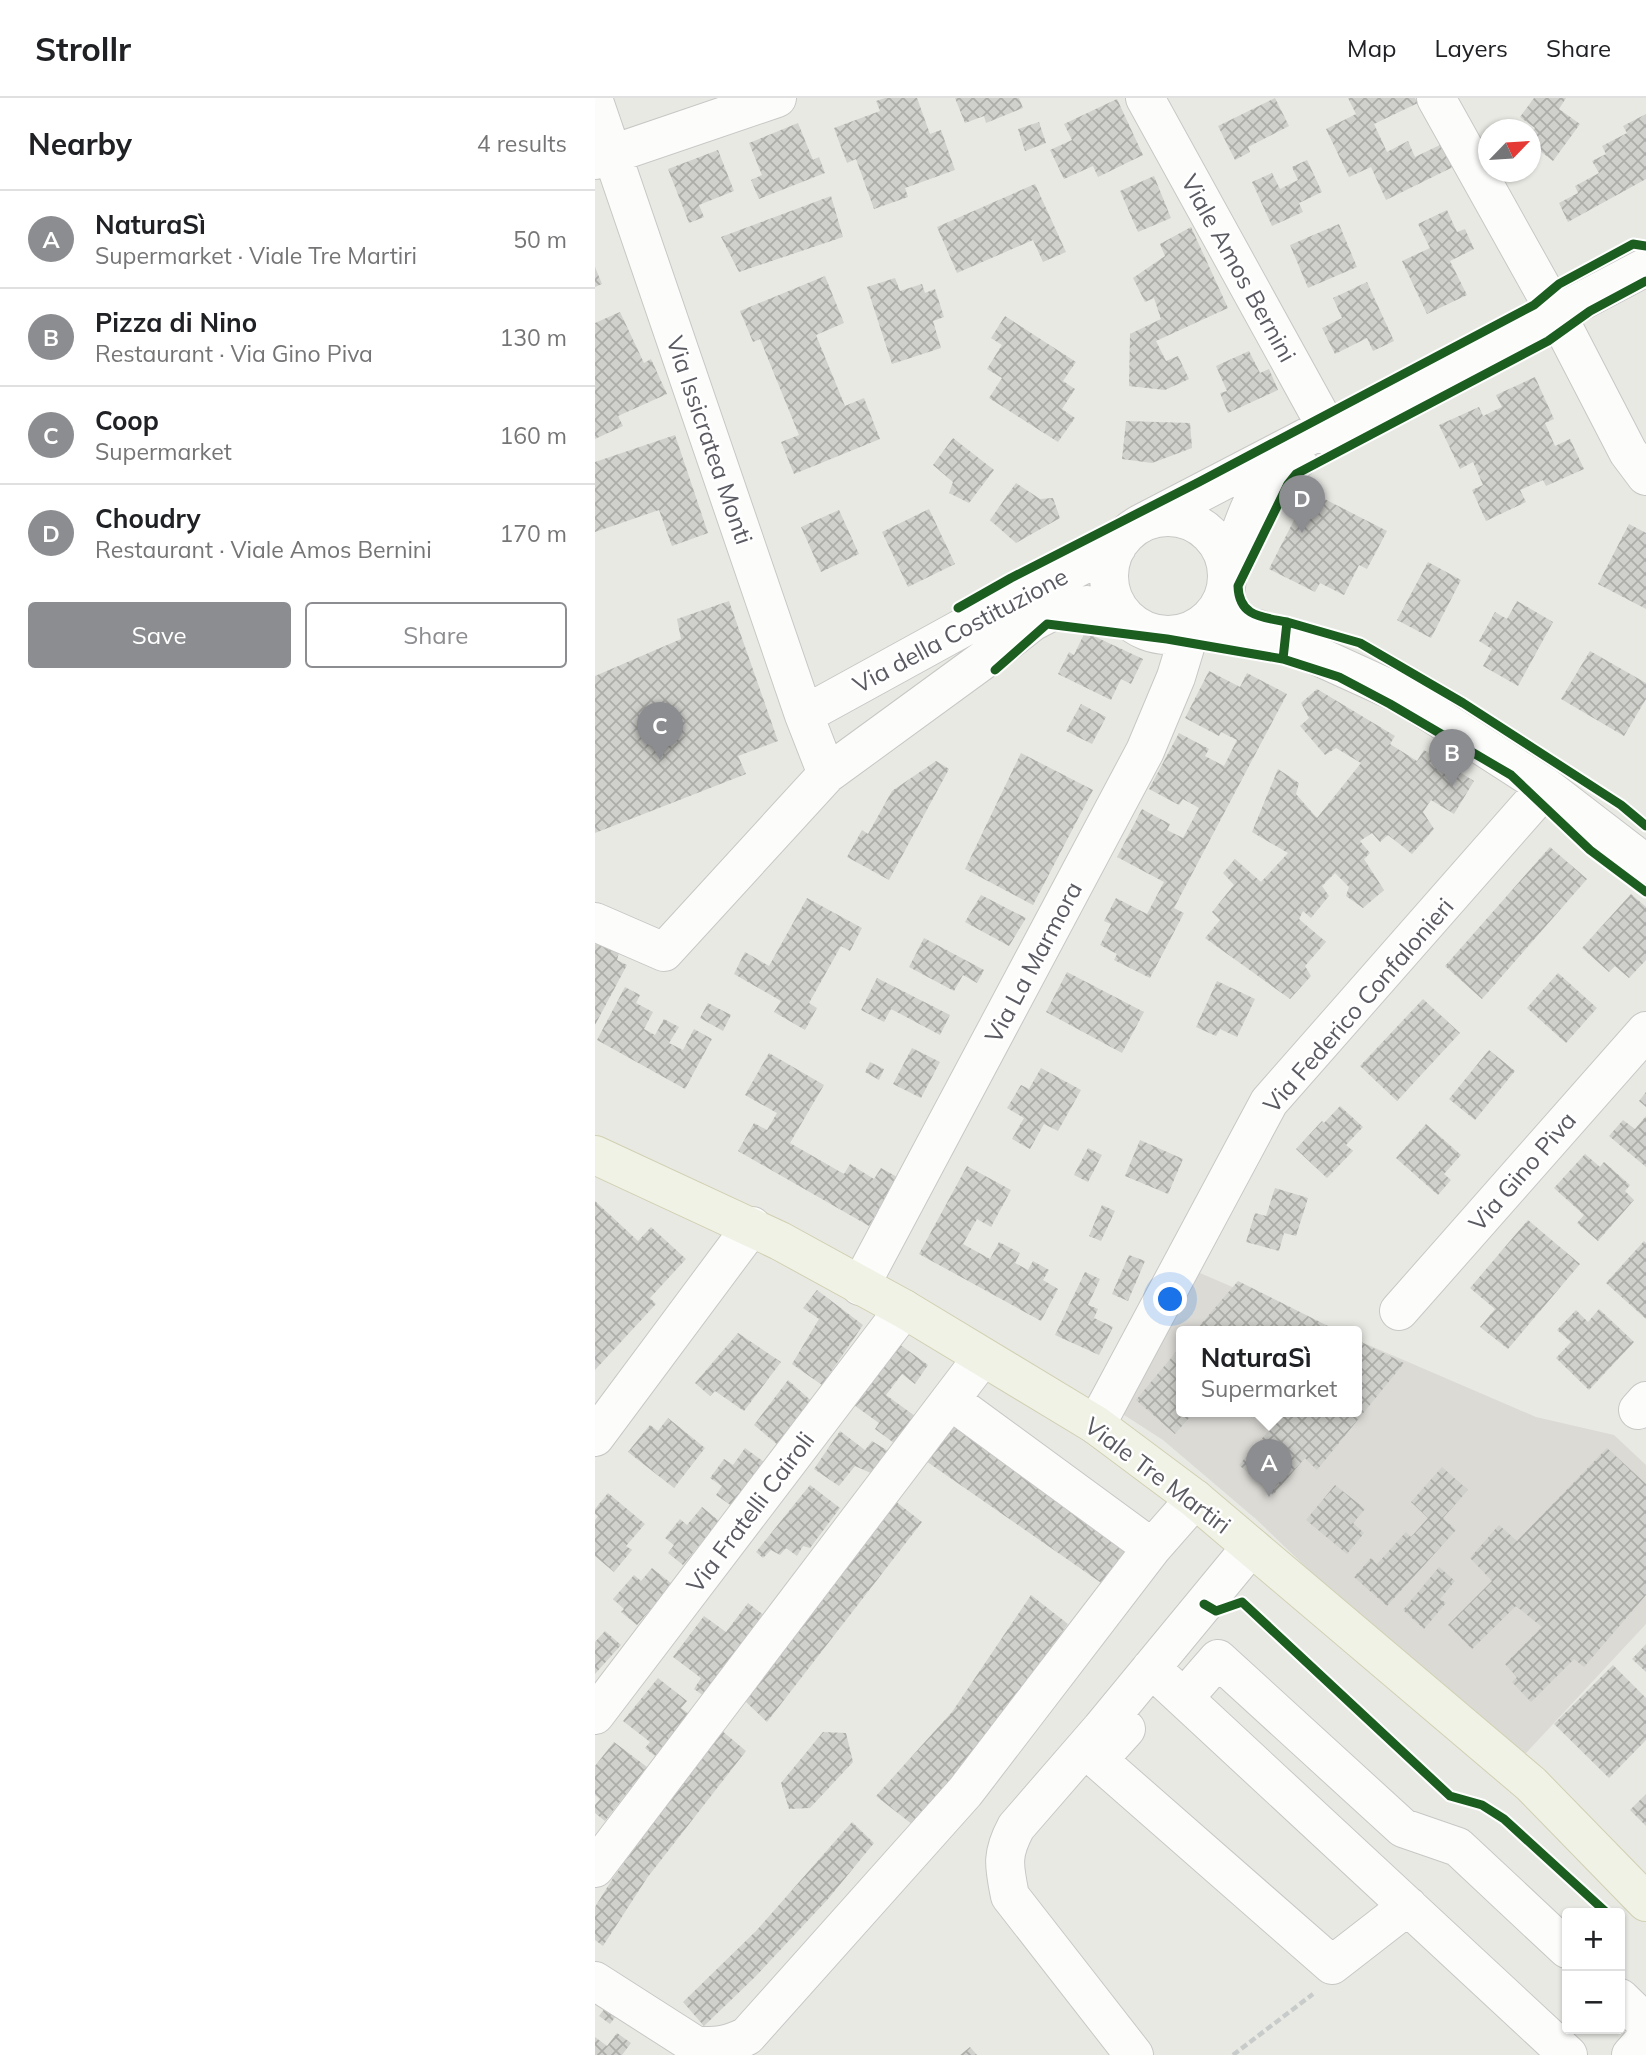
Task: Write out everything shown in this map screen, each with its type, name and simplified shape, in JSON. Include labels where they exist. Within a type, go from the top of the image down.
[{"type":"main road","name":"Viale Tre Martiri","points":[[595,1155],[751,1226],[904,1309],[1096,1425],[1195,1499],[1531,1784],[1646,1902]]},
{"type":"street","points":[[603,157],[777,98]]},
{"type":"street","name":"Viale Amos Bernini","points":[[1145,98],[1330,434]]},
{"type":"street","points":[[1436,98],[1556,313],[1628,452],[1646,476]]},
{"type":"street","name":"Via Issicratea Monti","points":[[595,104],[603,157],[827,774]]},
{"type":"street","points":[[1196,628],[1213,615],[1222,601],[1241,532],[1261,486],[1277,471],[1330,434],[1646,267]]},
{"type":"street","name":"Via della Costituzione","points":[[804,715],[1129,535],[1330,434]]},
{"type":"street","points":[[1258,629],[1237,608],[1222,551],[1211,536],[1196,524],[1178,517],[1159,518],[1129,535],[1111,562],[1109,578],[1112,594],[1119,609],[1133,623],[1151,632],[1171,635],[1224,624],[1258,629],[1403,695],[1546,787],[1646,864]]},
{"type":"street","points":[[595,922],[664,952],[827,774],[1033,622],[1057,610],[1087,606],[1119,609]]},
{"type":"street","name":"Via La Marmora","points":[[860,1286],[1145,751],[1196,628]]},
{"type":"street","name":"Via Federico Confalonieri","points":[[1096,1425],[1269,1102],[1546,787]]},
{"type":"street","name":"Via Gino Piva","points":[[1399,1311],[1646,1031]]},
{"type":"street","points":[[595,1437],[751,1226]]},
{"type":"street","name":"Via Fratelli Cairoli","points":[[595,1715],[904,1309]]},
{"type":"street","points":[[595,1868],[982,1358]]},
{"type":"street","points":[[950,1400],[1152,1548]]},
{"type":"street","points":[[595,1981],[695,2045],[730,2045],[747,2036],[965,1792],[1152,1548],[1195,1499]]},
{"type":"street","points":[[1251,1547],[1167,1683],[1098,1760],[1332,1965],[1408,1906]]},
{"type":"street","points":[[1134,2055],[1010,1896],[1004,1865],[1007,1845],[1016,1827],[1167,1683],[1218,1659],[1403,1828],[1458,1847],[1562,1945]]},
{"type":"street","points":[[1167,1683],[1568,2055]]},
{"type":"street","points":[[1625,2003],[1646,2023]]},
{"type":"street","points":[[1631,2055],[1646,2038]]},
{"type":"path","points":[[1233,2055],[1323,1987],[1332,1965]]},
{"type":"shaded area","points":[[1193,1270],[1323,1326],[1176,1326],[1176,1417],[1362,1417],[1362,1342],[1536,1417],[1614,1435],[1646,1465],[1646,1624],[1513,1767],[1257,1520],[1163,1440],[1121,1413]]},
{"type":"building","points":[[885,98],[917,98],[930,134],[941,130],[955,170],[905,188],[908,197],[874,209],[856,159],[847,163],[834,128],[880,111],[876,101]]},
{"type":"building","points":[[955,98],[1019,98],[1023,108],[986,123],[984,116],[965,123]]},
{"type":"building","points":[[1275,98],[1289,126],[1248,147],[1250,152],[1235,160],[1218,126]]},
{"type":"building","points":[[1348,98],[1415,98],[1418,103],[1374,124],[1387,152],[1408,141],[1415,157],[1442,144],[1453,167],[1386,200],[1371,167],[1349,177],[1326,129],[1356,114]]},
{"type":"building","points":[[1534,98],[1566,98],[1559,109],[1580,124],[1553,161],[1541,152],[1541,119],[1520,117]]},
{"type":"building","points":[[1117,99],[1143,155],[1098,177],[1093,166],[1064,179],[1050,150],[1072,140],[1064,124]]},
{"type":"building","points":[[1646,114],[1646,179],[1568,222],[1559,203],[1578,193],[1575,186],[1599,173],[1592,161],[1606,154],[1602,146],[1627,133],[1623,126]]},
{"type":"building","points":[[1039,122],[1046,143],[1025,151],[1018,129]]},
{"type":"building","points":[[798,123],[813,160],[819,157],[825,173],[759,199],[751,180],[762,175],[749,143]]},
{"type":"building","points":[[718,150],[734,191],[699,205],[704,217],[689,223],[668,169]]},
{"type":"building","points":[[1307,160],[1322,192],[1299,203],[1303,212],[1272,226],[1252,182],[1272,173],[1280,189],[1298,180],[1292,167]]},
{"type":"building","points":[[1154,176],[1171,218],[1138,232],[1120,191]]},
{"type":"building","points":[[1035,184],[1066,252],[1043,262],[1033,240],[957,273],[937,227]]},
{"type":"building","points":[[831,196],[843,237],[739,272],[721,237]]},
{"type":"building","points":[[1447,210],[1457,232],[1465,229],[1474,249],[1450,261],[1467,295],[1427,314],[1402,261],[1430,248],[1418,224]]},
{"type":"building","points":[[1339,224],[1357,267],[1308,288],[1290,245]]},
{"type":"building","points":[[1191,227],[1228,308],[1156,341],[1166,361],[1178,356],[1189,379],[1165,390],[1129,386],[1130,334],[1161,319],[1154,298],[1145,302],[1133,278],[1165,256],[1160,244]]},
{"type":"building","points":[[595,267],[602,284],[595,287]]},
{"type":"building","points":[[825,276],[844,323],[816,335],[845,406],[864,398],[880,439],[794,474],[781,442],[799,435],[760,339],[753,342],[740,311]]},
{"type":"building","points":[[895,278],[900,291],[922,284],[925,293],[935,289],[944,317],[933,321],[941,348],[892,364],[867,287]]},
{"type":"building","points":[[1367,282],[1394,341],[1373,351],[1367,338],[1335,354],[1322,328],[1342,318],[1333,298]]},
{"type":"building","points":[[620,312],[644,363],[651,359],[667,394],[618,416],[623,426],[595,439],[595,323]]},
{"type":"building","points":[[1005,316],[1076,362],[1063,381],[1075,389],[1062,409],[1075,418],[1058,442],[989,398],[1002,378],[987,369],[1002,345],[991,338]]},
{"type":"building","points":[[1249,351],[1260,373],[1269,369],[1278,390],[1228,413],[1220,393],[1227,391],[1216,366]]},
{"type":"building","points":[[1535,377],[1554,419],[1545,423],[1555,446],[1570,439],[1584,469],[1546,486],[1543,480],[1520,490],[1526,502],[1486,521],[1472,490],[1483,485],[1473,462],[1460,469],[1439,425],[1479,407],[1483,416],[1502,407],[1496,395]]},
{"type":"building","points":[[1126,421],[1190,423],[1192,448],[1152,463],[1122,459]]},
{"type":"building","points":[[675,435],[708,533],[672,546],[659,510],[595,532],[595,462]]},
{"type":"building","points":[[953,438],[994,470],[969,503],[949,493],[953,482],[933,465]]},
{"type":"building","points":[[1016,483],[1040,499],[1053,498],[1060,518],[1016,543],[990,520]]},
{"type":"building","points":[[1309,491],[1387,531],[1367,569],[1359,565],[1344,595],[1320,583],[1315,592],[1269,569]]},
{"type":"building","points":[[929,509],[955,564],[908,587],[882,532]]},
{"type":"building","points":[[839,510],[859,554],[821,572],[801,527]]},
{"type":"building","points":[[1629,524],[1646,533],[1646,609],[1598,584]]},
{"type":"building","points":[[1428,562],[1461,580],[1431,638],[1397,620]]},
{"type":"building","points":[[729,601],[778,741],[738,756],[746,774],[595,833],[595,676],[681,639],[677,619]]},
{"type":"building","points":[[1517,601],[1553,622],[1518,686],[1483,666],[1492,649],[1479,641],[1495,612],[1507,619]]},
{"type":"building","points":[[1085,632],[1143,659],[1131,684],[1121,679],[1111,700],[1058,674],[1069,652],[1074,655]]},
{"type":"building","points":[[1590,651],[1646,683],[1646,699],[1624,736],[1561,699]]},
{"type":"building","points":[[1209,671],[1240,687],[1247,673],[1287,694],[1174,908],[1184,913],[1150,978],[1114,960],[1117,954],[1100,945],[1111,924],[1104,921],[1116,898],[1147,914],[1164,882],[1117,857],[1142,809],[1170,824],[1167,830],[1183,838],[1199,808],[1183,799],[1179,805],[1149,789],[1179,733],[1209,749],[1205,756],[1224,766],[1237,740],[1221,732],[1219,736],[1185,718]]},
{"type":"building","points":[[1317,689],[1395,736],[1390,744],[1417,761],[1424,750],[1474,781],[1454,814],[1431,800],[1423,812],[1434,829],[1412,854],[1388,835],[1380,842],[1372,833],[1360,841],[1370,853],[1364,859],[1384,890],[1363,908],[1346,896],[1349,887],[1335,873],[1322,886],[1329,896],[1311,918],[1303,911],[1299,919],[1326,942],[1305,966],[1311,976],[1290,999],[1205,938],[1220,920],[1212,912],[1234,885],[1223,873],[1235,859],[1261,882],[1288,853],[1252,832],[1278,769],[1299,783],[1296,794],[1317,818],[1361,763],[1336,748],[1325,755],[1300,726],[1309,718],[1301,703]]},
{"type":"building","points":[[1081,704],[1106,717],[1092,744],[1066,731]]},
{"type":"building","points":[[1021,753],[1093,790],[1033,905],[965,869]]},
{"type":"building","points":[[936,761],[949,769],[889,880],[847,857],[862,830],[868,834],[892,791]]},
{"type":"building","points":[[1550,847],[1587,879],[1482,999],[1445,966]]},
{"type":"building","points":[[1631,894],[1646,907],[1646,960],[1629,978],[1615,966],[1609,972],[1582,948]]},
{"type":"building","points":[[981,895],[1026,918],[1009,946],[965,922]]},
{"type":"building","points":[[807,898],[862,928],[850,951],[841,946],[809,1003],[817,1008],[805,1030],[774,1012],[781,1001],[734,974],[745,952],[769,966]]},
{"type":"building","points":[[600,937],[620,949],[617,960],[627,965],[595,1025],[595,945]]},
{"type":"building","points":[[924,938],[984,970],[977,983],[963,975],[954,991],[909,967]]},
{"type":"building","points":[[1067,972],[1144,1012],[1122,1053],[1046,1012]]},
{"type":"building","points":[[1558,973],[1597,1008],[1566,1043],[1527,1008]]},
{"type":"building","points":[[877,978],[950,1015],[940,1035],[891,1009],[884,1022],[861,1010]]},
{"type":"building","points":[[1217,981],[1255,999],[1237,1037],[1220,1029],[1216,1036],[1196,1027]]},
{"type":"building","points":[[625,987],[640,995],[636,1003],[653,1012],[644,1029],[655,1035],[664,1019],[679,1027],[669,1043],[683,1050],[694,1029],[712,1039],[685,1089],[597,1040]]},
{"type":"building","points":[[1423,999],[1460,1033],[1397,1101],[1360,1066]]},
{"type":"building","points":[[708,1003],[731,1015],[723,1031],[700,1018]]},
{"type":"building","points":[[912,1048],[940,1062],[921,1098],[893,1084]]},
{"type":"building","points":[[1489,1050],[1515,1071],[1475,1120],[1449,1099]]},
{"type":"building","points":[[769,1053],[824,1085],[790,1143],[844,1174],[850,1164],[874,1179],[881,1168],[897,1177],[869,1226],[738,1151],[754,1123],[767,1130],[777,1113],[745,1095]]},
{"type":"building","points":[[870,1062],[884,1069],[879,1080],[865,1072]]},
{"type":"building","points":[[1041,1068],[1081,1090],[1058,1131],[1044,1124],[1030,1149],[1012,1139],[1024,1118],[1007,1108],[1021,1085],[1029,1089]]},
{"type":"building","points":[[1646,1092],[1646,1107],[1639,1101]]},
{"type":"building","points":[[1340,1106],[1363,1127],[1346,1145],[1353,1151],[1327,1178],[1296,1149]]},
{"type":"building","points":[[1646,1116],[1646,1167],[1609,1136],[1623,1120],[1635,1129]]},
{"type":"building","points":[[1426,1124],[1461,1155],[1444,1174],[1451,1180],[1438,1195],[1396,1158]]},
{"type":"building","points":[[1140,1140],[1183,1159],[1168,1194],[1125,1176]]},
{"type":"building","points":[[1088,1148],[1102,1155],[1088,1182],[1074,1175]]},
{"type":"building","points":[[1585,1154],[1600,1167],[1604,1162],[1630,1185],[1625,1191],[1634,1200],[1598,1241],[1577,1223],[1584,1215],[1554,1188]]},
{"type":"building","points":[[967,1166],[1011,1190],[991,1227],[977,1219],[963,1244],[990,1259],[999,1242],[1020,1253],[1015,1263],[1028,1270],[1033,1261],[1049,1270],[1043,1280],[1058,1289],[1041,1321],[919,1254]]},
{"type":"building","points":[[1275,1188],[1308,1198],[1296,1236],[1284,1233],[1279,1251],[1246,1242],[1255,1213],[1266,1216]]},
{"type":"building","points":[[595,1201],[638,1241],[651,1227],[686,1259],[650,1298],[656,1304],[595,1370]]},
{"type":"building","points":[[1102,1205],[1115,1211],[1101,1241],[1089,1236]]},
{"type":"building","points":[[1528,1220],[1580,1264],[1508,1349],[1480,1327],[1495,1309],[1470,1288]]},
{"type":"building","points":[[1644,1241],[1646,1243],[1646,1319],[1606,1283]]},
{"type":"building","points":[[1129,1255],[1145,1261],[1128,1301],[1112,1294]]},
{"type":"building","points":[[1085,1272],[1100,1279],[1088,1305],[1098,1309],[1094,1318],[1113,1327],[1099,1355],[1055,1335]]},
{"type":"building","points":[[1238,1281],[1328,1326],[1199,1326]]},
{"type":"building","points":[[817,1290],[863,1325],[822,1385],[792,1364],[819,1319],[803,1308]]},
{"type":"building","points":[[1599,1309],[1634,1342],[1589,1390],[1556,1358],[1571,1342],[1557,1330],[1576,1310],[1588,1322]]},
{"type":"building","points":[[738,1333],[781,1362],[744,1411],[715,1391],[710,1396],[695,1383]]},
{"type":"building","points":[[895,1341],[928,1365],[915,1384],[902,1374],[886,1395],[915,1416],[894,1443],[875,1429],[879,1423],[851,1403]]},
{"type":"building","points":[[1362,1342],[1404,1363],[1362,1415]]},
{"type":"building","points":[[1176,1352],[1176,1417],[1190,1417],[1175,1434],[1136,1400]]},
{"type":"building","points":[[788,1380],[817,1406],[784,1450],[754,1425]]},
{"type":"building","points":[[956,1413],[1139,1544],[1110,1589],[923,1459]]},
{"type":"building","points":[[1271,1417],[1360,1417],[1317,1470],[1305,1458],[1273,1495],[1239,1465],[1271,1428],[1266,1423]]},
{"type":"building","points":[[668,1418],[705,1448],[674,1488],[628,1452],[650,1425],[658,1431]]},
{"type":"building","points":[[840,1431],[865,1450],[872,1441],[888,1451],[873,1474],[855,1466],[839,1486],[814,1469]]},
{"type":"building","points":[[745,1448],[764,1462],[732,1506],[716,1495],[722,1486],[710,1478],[724,1459],[733,1465]]},
{"type":"building","points":[[1607,1448],[1646,1484],[1646,1595],[1584,1667],[1574,1659],[1531,1702],[1512,1682],[1517,1677],[1505,1664],[1542,1627],[1516,1606],[1472,1649],[1448,1625],[1492,1581],[1470,1558],[1499,1525],[1517,1541]]},
{"type":"building","points":[[1442,1467],[1468,1490],[1443,1518],[1456,1530],[1387,1606],[1354,1577],[1371,1558],[1377,1564],[1406,1532],[1411,1537],[1428,1518],[1411,1502]]},
{"type":"building","points":[[810,1485],[840,1508],[810,1548],[803,1546],[797,1556],[786,1548],[780,1555],[771,1550],[763,1558],[756,1552]]},
{"type":"building","points":[[1335,1485],[1365,1509],[1353,1523],[1364,1533],[1347,1554],[1306,1520]]},
{"type":"building","points":[[608,1493],[645,1524],[626,1546],[632,1550],[614,1572],[595,1556],[595,1520],[598,1516],[595,1509]]},
{"type":"building","points":[[895,1501],[922,1522],[767,1722],[744,1700],[842,1575]]},
{"type":"building","points":[[702,1507],[719,1521],[683,1565],[668,1553],[674,1545],[665,1538],[680,1519],[687,1525]]},
{"type":"building","points":[[1439,1567],[1455,1581],[1440,1599],[1446,1603],[1424,1629],[1403,1610]]},
{"type":"building","points":[[652,1568],[672,1584],[637,1625],[621,1612],[624,1609],[613,1599],[634,1575],[641,1581]]},
{"type":"building","points":[[1031,1595],[1068,1624],[986,1738],[913,1825],[876,1796],[952,1712]]},
{"type":"building","points":[[748,1603],[765,1616],[704,1696],[694,1689],[701,1678],[673,1657],[704,1616],[726,1632]]},
{"type":"building","points":[[605,1631],[621,1645],[595,1674],[595,1642]]},
{"type":"building","points":[[1646,1644],[1646,1672],[1632,1659]]},
{"type":"building","points":[[1613,1665],[1646,1698],[1646,1740],[1609,1778],[1554,1724]]},
{"type":"building","points":[[658,1678],[687,1701],[681,1708],[689,1714],[655,1756],[645,1748],[650,1742],[623,1721]]},
{"type":"building","points":[[721,1730],[746,1751],[647,1878],[603,1946],[595,1940],[595,1907],[613,1878]]},
{"type":"building","points":[[823,1732],[846,1733],[853,1762],[810,1808],[789,1809],[781,1783]]},
{"type":"building","points":[[614,1742],[647,1767],[605,1821],[595,1813],[595,1805],[600,1799],[595,1795],[595,1766]]},
{"type":"building","points":[[1646,1794],[1646,1826],[1630,1810]]},
{"type":"building","points":[[852,1822],[874,1843],[828,1899],[755,1977],[704,2026],[683,2002],[756,1931]]},
{"type":"building","points":[[611,2000],[622,2008],[610,2024],[599,2016]]},
{"type":"building","points":[[617,2033],[631,2043],[622,2055],[595,2055],[595,2037],[607,2046]]},
{"type":"building","points":[[970,2047],[977,2055],[960,2055]]},
{"type":"cycle path","points":[[958,608],[1534,305],[1559,284],[1633,244],[1646,246]]},
{"type":"cycle path","points":[[995,670],[1047,624],[1167,639],[1283,659],[1287,622],[1261,617],[1247,610],[1239,596],[1238,586],[1288,484],[1296,474],[1548,341],[1590,311],[1646,281]]},
{"type":"cycle path","points":[[1287,622],[1360,643],[1463,703],[1621,805],[1646,826]]},
{"type":"cycle path","points":[[1283,659],[1339,677],[1511,775],[1590,850],[1646,892]]},
{"type":"cycle path","points":[[1204,1604],[1216,1611],[1242,1602],[1450,1796],[1482,1805],[1504,1819],[1602,1908]]},
{"type":"place","name":"Choudry","points":[[1302,533]]},
{"type":"place","name":"Coop","points":[[660,760]]},
{"type":"place","name":"Pizza di Nino","points":[[1452,787]]},
{"type":"place","name":"NaturaSì","points":[[1269,1497]]}]
